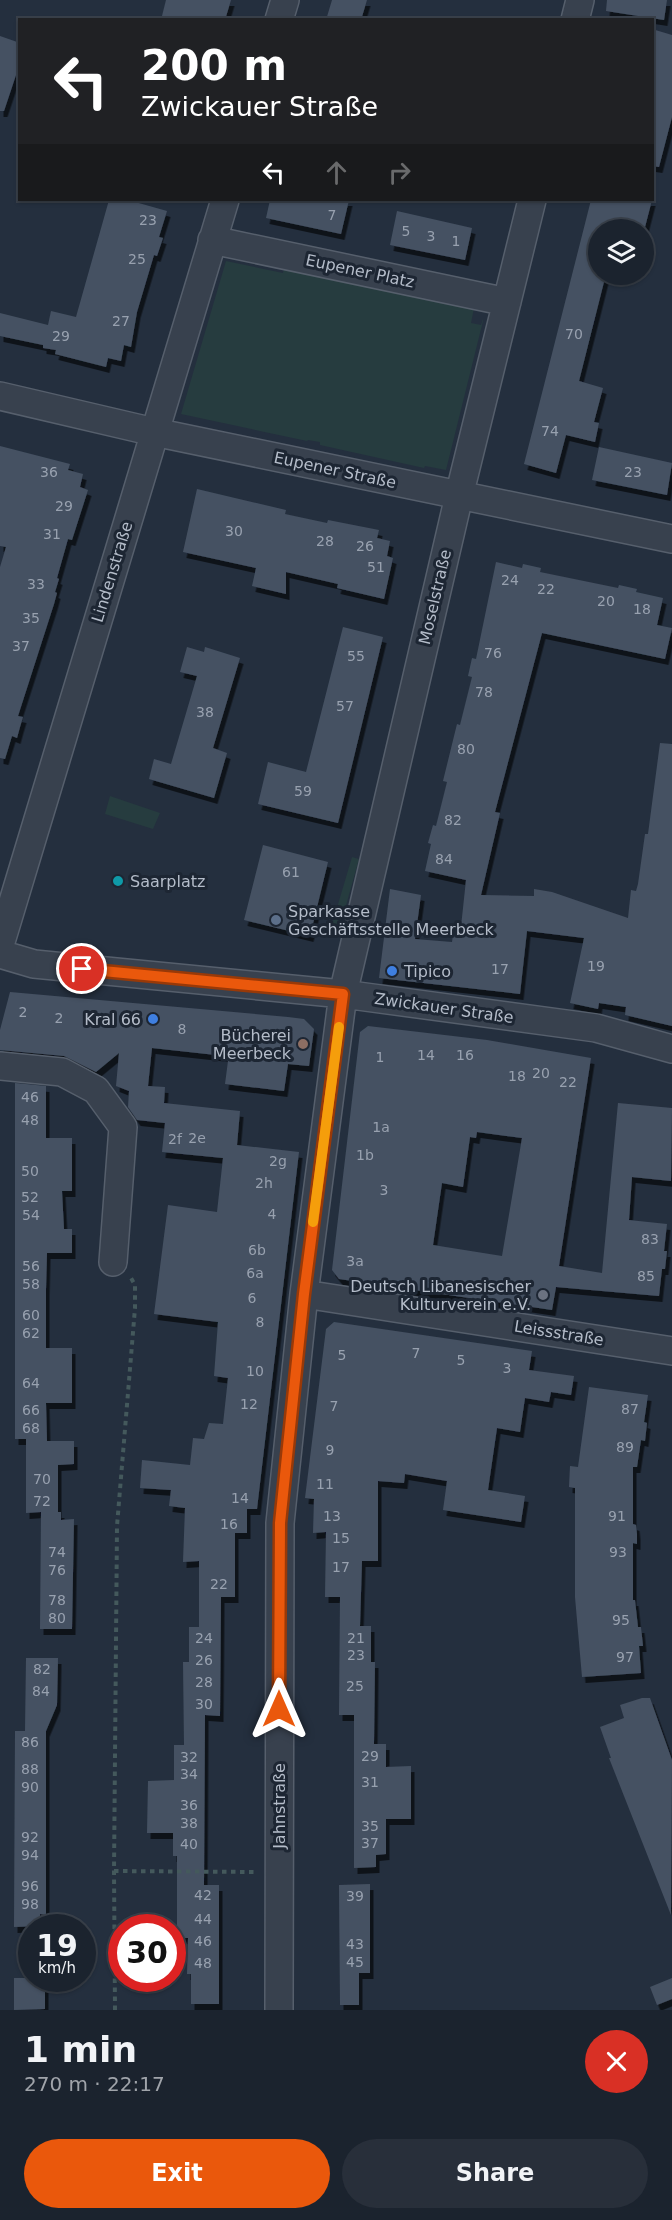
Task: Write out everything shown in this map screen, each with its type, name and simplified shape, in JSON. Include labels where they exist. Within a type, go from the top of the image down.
[{"type":"street","points":[[280,18],[285,0]]},
{"type":"street","points":[[576,18],[580,0]]},
{"type":"street","name":"Lindenstraße","points":[[0,945],[225,201]]},
{"type":"street","name":"Moselstraße","points":[[343,994],[459,496],[532,201]]},
{"type":"street","name":"Eupener Platz","points":[[212,240],[507,302]]},
{"type":"street","name":"Eupener Straße","points":[[0,396],[154,432],[672,539]]},
{"type":"street","name":"Zwickauer Straße","points":[[0,954],[34,964],[343,994],[596,1028],[672,1049]]},
{"type":"street","name":"Jahnstraße","points":[[279,2010],[280,1523],[304,1294],[343,994]]},
{"type":"street","points":[[0,1066],[62,1072],[96,1090],[123,1127],[113,1262]]},
{"type":"street","name":"Leissstraße","points":[[304,1294],[672,1351]]},
{"type":"path","points":[[113,1262],[123,1273],[133,1279],[135,1285],[117,1526],[114,2010]]},
{"type":"path","points":[[114,1871],[279,1872]]},
{"type":"green space","points":[[226,261],[283,273],[285,264],[475,303],[471,323],[481,325],[483,319],[483,321],[446,470],[425,466],[424,468],[320,445],[320,442],[181,414]]},
{"type":"green space","points":[[110,796],[160,813],[153,829],[105,814]]},
{"type":"green space","points":[[352,857],[359,859],[338,934],[331,928]]},
{"type":"building","points":[[166,0],[231,0],[226,18],[162,18]]},
{"type":"building","points":[[332,0],[367,0],[362,18],[327,18]]},
{"type":"building","points":[[607,0],[667,0],[664,20],[606,11]]},
{"type":"building","points":[[654,30],[672,35],[672,117],[659,167],[654,166]]},
{"type":"building","points":[[0,36],[18,42],[18,69],[4,111],[0,111]]},
{"type":"building","points":[[109,201],[132,201],[167,211],[159,237],[163,238],[157,256],[154,255],[137,312],[131,347],[124,345],[121,361],[108,358],[106,367],[55,354],[56,350],[43,348],[43,345],[0,336],[0,313],[48,325],[51,311],[76,317]]},
{"type":"building","points":[[270,201],[349,201],[341,234],[266,218]]},
{"type":"building","points":[[591,201],[652,201],[647,219],[588,219],[588,285],[603,285],[579,381],[603,388],[594,422],[599,423],[595,442],[566,435],[556,473],[524,464]]},
{"type":"building","points":[[397,211],[472,228],[465,260],[390,245]]},
{"type":"building","points":[[0,446],[70,464],[68,470],[83,474],[80,487],[88,490],[72,540],[68,539],[57,578],[59,579],[54,604],[18,716],[23,717],[17,738],[12,736],[5,759],[0,758],[0,567],[6,547],[0,546]]},
{"type":"building","points":[[599,447],[672,463],[667,495],[592,480]]},
{"type":"building","points":[[197,489],[286,510],[285,514],[327,523],[328,520],[379,530],[377,538],[390,541],[387,556],[393,558],[384,599],[337,588],[338,584],[286,572],[286,594],[252,586],[256,568],[183,552]]},
{"type":"building","points":[[496,562],[522,568],[523,564],[541,568],[540,572],[618,588],[619,585],[637,589],[636,592],[663,598],[657,625],[672,628],[665,659],[542,633],[495,812],[500,813],[481,895],[534,896],[534,889],[552,892],[628,918],[631,890],[636,891],[645,834],[648,834],[660,743],[672,744],[672,1026],[625,1015],[626,1007],[599,1003],[598,1009],[570,1003],[584,938],[527,931],[520,994],[379,978],[390,889],[421,895],[415,939],[452,942],[453,935],[460,936],[466,880],[425,871],[431,844],[428,843],[433,825],[436,826],[447,782],[443,781],[457,724],[460,725],[472,677],[468,676],[472,658],[476,659]]},
{"type":"building","points":[[343,627],[383,637],[338,823],[258,804],[268,762],[306,772]]},
{"type":"building","points":[[187,647],[204,652],[205,647],[240,658],[213,748],[227,753],[214,798],[149,779],[154,759],[171,764],[197,676],[180,672]]},
{"type":"building","points":[[263,845],[328,862],[310,936],[244,920]]},
{"type":"building","points":[[10,992],[288,1017],[304,1019],[314,1029],[309,1066],[288,1064],[284,1091],[225,1084],[228,1061],[225,1061],[225,1056],[152,1048],[148,1086],[165,1087],[164,1103],[240,1111],[237,1145],[299,1152],[257,1509],[247,1509],[247,1533],[235,1533],[235,1597],[221,1597],[220,1716],[205,1715],[204,1885],[219,1885],[219,2004],[191,2004],[191,1974],[187,1974],[186,1914],[177,1914],[177,1856],[173,1856],[173,1833],[147,1833],[148,1781],[174,1780],[174,1745],[184,1745],[183,1662],[189,1662],[189,1627],[199,1627],[199,1561],[183,1562],[185,1508],[169,1506],[171,1490],[140,1488],[142,1460],[190,1465],[193,1438],[204,1439],[209,1423],[223,1424],[228,1378],[214,1376],[218,1322],[154,1314],[168,1205],[217,1212],[223,1158],[162,1152],[165,1123],[137,1120],[128,1107],[129,1091],[116,1086],[119,1053],[96,1072],[64,1056],[0,1050],[0,1030]]},
{"type":"building","points":[[368,1026],[487,1040],[591,1058],[559,1266],[602,1273],[618,1103],[672,1108],[671,1181],[632,1177],[629,1220],[667,1224],[665,1269],[662,1269],[659,1296],[556,1287],[552,1310],[339,1279],[332,1270],[360,1032]],"holes":[[[477,1132],[522,1138],[502,1256],[433,1245],[442,1183],[463,1187],[470,1137],[476,1138]]]},
{"type":"building","points":[[15,1083],[46,1086],[46,1138],[72,1138],[72,1191],[62,1191],[64,1229],[72,1229],[72,1253],[47,1253],[46,1348],[72,1348],[72,1403],[46,1403],[47,1441],[74,1441],[74,1464],[58,1465],[58,1512],[61,1512],[61,1520],[74,1519],[72,1629],[40,1629],[41,1512],[26,1513],[26,1439],[15,1439]]},
{"type":"building","points":[[334,1322],[532,1351],[529,1370],[574,1376],[571,1395],[551,1392],[549,1402],[525,1398],[520,1432],[497,1428],[488,1490],[525,1496],[521,1522],[443,1510],[447,1481],[405,1474],[404,1483],[378,1481],[378,1561],[362,1561],[360,1626],[371,1626],[371,1662],[375,1662],[374,1744],[386,1744],[386,1767],[411,1766],[411,1819],[386,1819],[386,1854],[376,1855],[376,1867],[354,1868],[354,1715],[339,1715],[340,1597],[325,1597],[326,1532],[313,1533],[314,1499],[305,1498],[326,1329]]},
{"type":"building","points":[[589,1387],[648,1395],[644,1422],[647,1423],[645,1441],[641,1440],[637,1467],[633,1467],[633,1524],[636,1525],[637,1544],[633,1543],[633,1600],[635,1600],[638,1627],[641,1627],[643,1646],[639,1646],[641,1673],[582,1677],[575,1597],[575,1488],[569,1487],[570,1466],[578,1467]]},
{"type":"building","points":[[26,1658],[58,1658],[57,1705],[46,1731],[46,1914],[18,1914],[18,1927],[14,1927],[15,1731],[25,1731]]},
{"type":"building","points":[[642,1698],[650,1698],[672,1760],[671,1915],[609,1758],[611,1758],[600,1727],[624,1718],[620,1705]]},
{"type":"building","points":[[370,1884],[370,1973],[359,1973],[359,2005],[340,2005],[339,1885]]},
{"type":"building","points":[[14,1978],[18,1978],[18,1992],[45,1992],[45,2009],[14,2010]]},
{"type":"building","points":[[672,1978],[672,1999],[657,2005],[650,1987]]},
{"type":"slow traffic","points":[[313,1222],[339,1027]]},
{"type":"place","name":"Saarplatz","points":[[118,881]]},
{"type":"place","name":"Sparkasse Geschäftsstelle Meerbeck","points":[[276,920]]},
{"type":"place","name":"Tipico","points":[[392,971]]},
{"type":"place","name":"Kral 66","points":[[153,1019]]},
{"type":"place","name":"Bücherei Meerbeck","points":[[303,1044]]},
{"type":"place","name":"Deutsch Libanesischer Kulturverein e.V.","points":[[543,1295]]},
{"type":"route","points":[[82,969],[343,994],[304,1294],[280,1523],[279,1709]]}]
